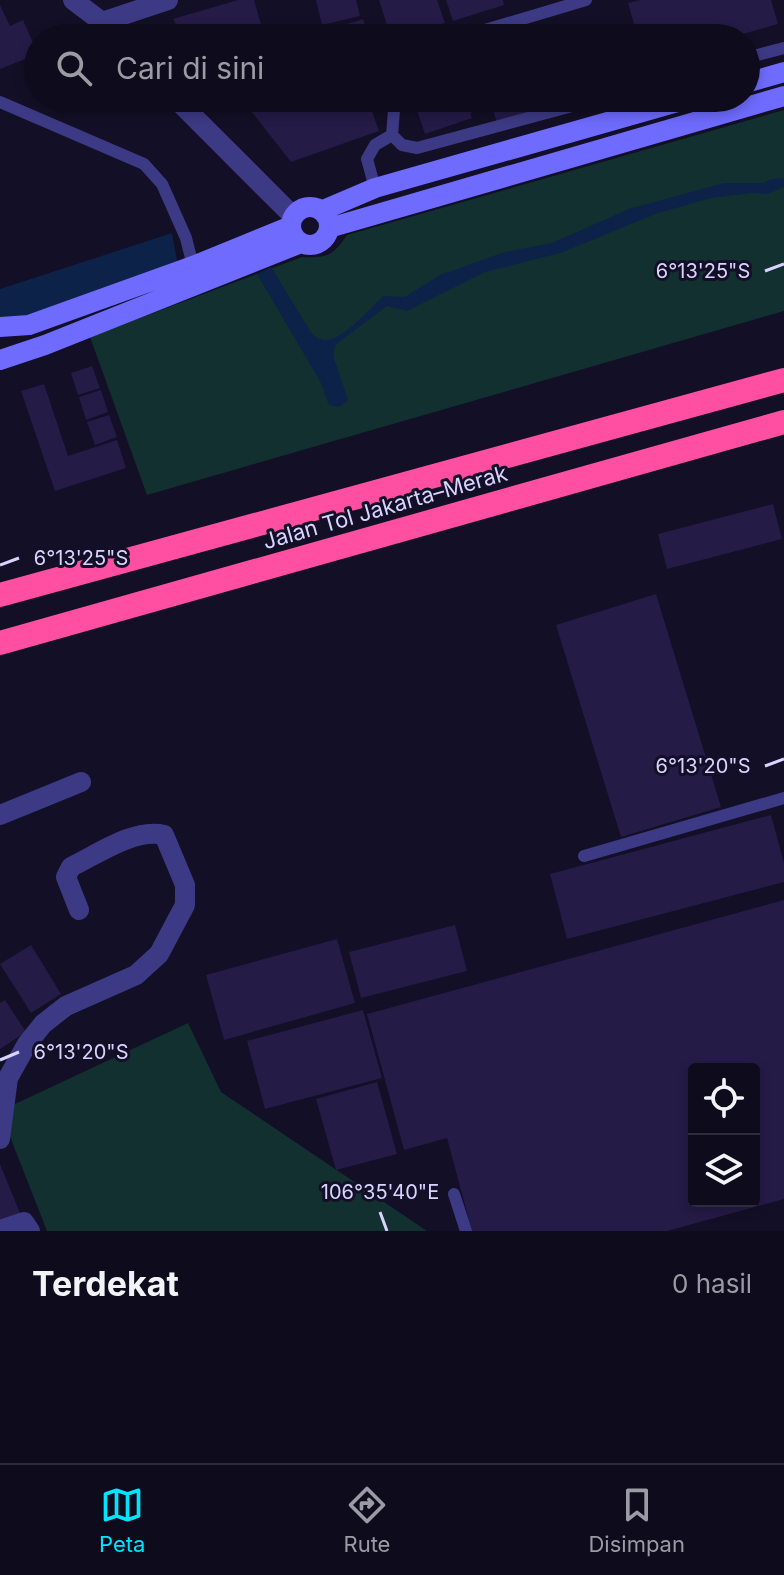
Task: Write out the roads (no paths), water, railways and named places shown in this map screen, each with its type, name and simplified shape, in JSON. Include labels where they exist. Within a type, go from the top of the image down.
[{"type":"highway","name":"Jalan Tol Jakarta–Merak","points":[[0,595],[784,380]]},
{"type":"highway","name":"Jalan Tol Jakarta–Merak","points":[[0,643],[784,422]]},
{"type":"street","points":[[73,0],[102,22],[168,0]]},
{"type":"street","points":[[760,79],[784,72]]},
{"type":"street","points":[[760,102],[784,96]]},
{"type":"street","points":[[0,360],[45,345],[220,265],[275,244],[295,228],[301,209],[312,207],[325,220],[325,237],[319,243],[310,245],[295,228],[188,112]]},
{"type":"street","points":[[325,220],[375,188],[643,112]]},
{"type":"street","points":[[325,220],[725,112]]},
{"type":"street","points":[[0,327],[29,325],[193,266],[220,265]]},
{"type":"street","points":[[0,815],[81,782]]},
{"type":"street","points":[[0,1139],[4,1072],[43,1024],[66,1006],[136,975],[159,954],[185,905],[185,885],[164,835],[152,832],[138,836],[71,867],[66,877],[79,910]]},
{"type":"street","points":[[0,1230],[24,1222],[30,1231]]},
{"type":"lane","points":[[505,24],[586,0]]},
{"type":"lane","points":[[760,54],[784,48]]},
{"type":"lane","points":[[0,102],[144,164],[162,184],[186,238],[193,266]]},
{"type":"lane","points":[[394,112],[392,135],[402,145],[417,148],[550,112]]},
{"type":"lane","points":[[375,188],[367,159],[375,145],[392,135]]},
{"type":"lane","points":[[584,856],[784,798]]},
{"type":"lane","points":[[454,1194],[466,1231]]},
{"type":"water","points":[[784,178],[784,187],[767,194],[711,198],[658,213],[560,253],[485,272],[407,311],[387,306],[335,345],[333,356],[348,400],[339,407],[329,405],[320,381],[257,274],[271,267],[312,334],[323,340],[331,339],[355,323],[383,296],[405,297],[440,275],[505,252],[552,243],[629,209],[724,183],[763,183]]},
{"type":"water","points":[[172,233],[177,261],[24,317],[0,319],[0,289]]}]
